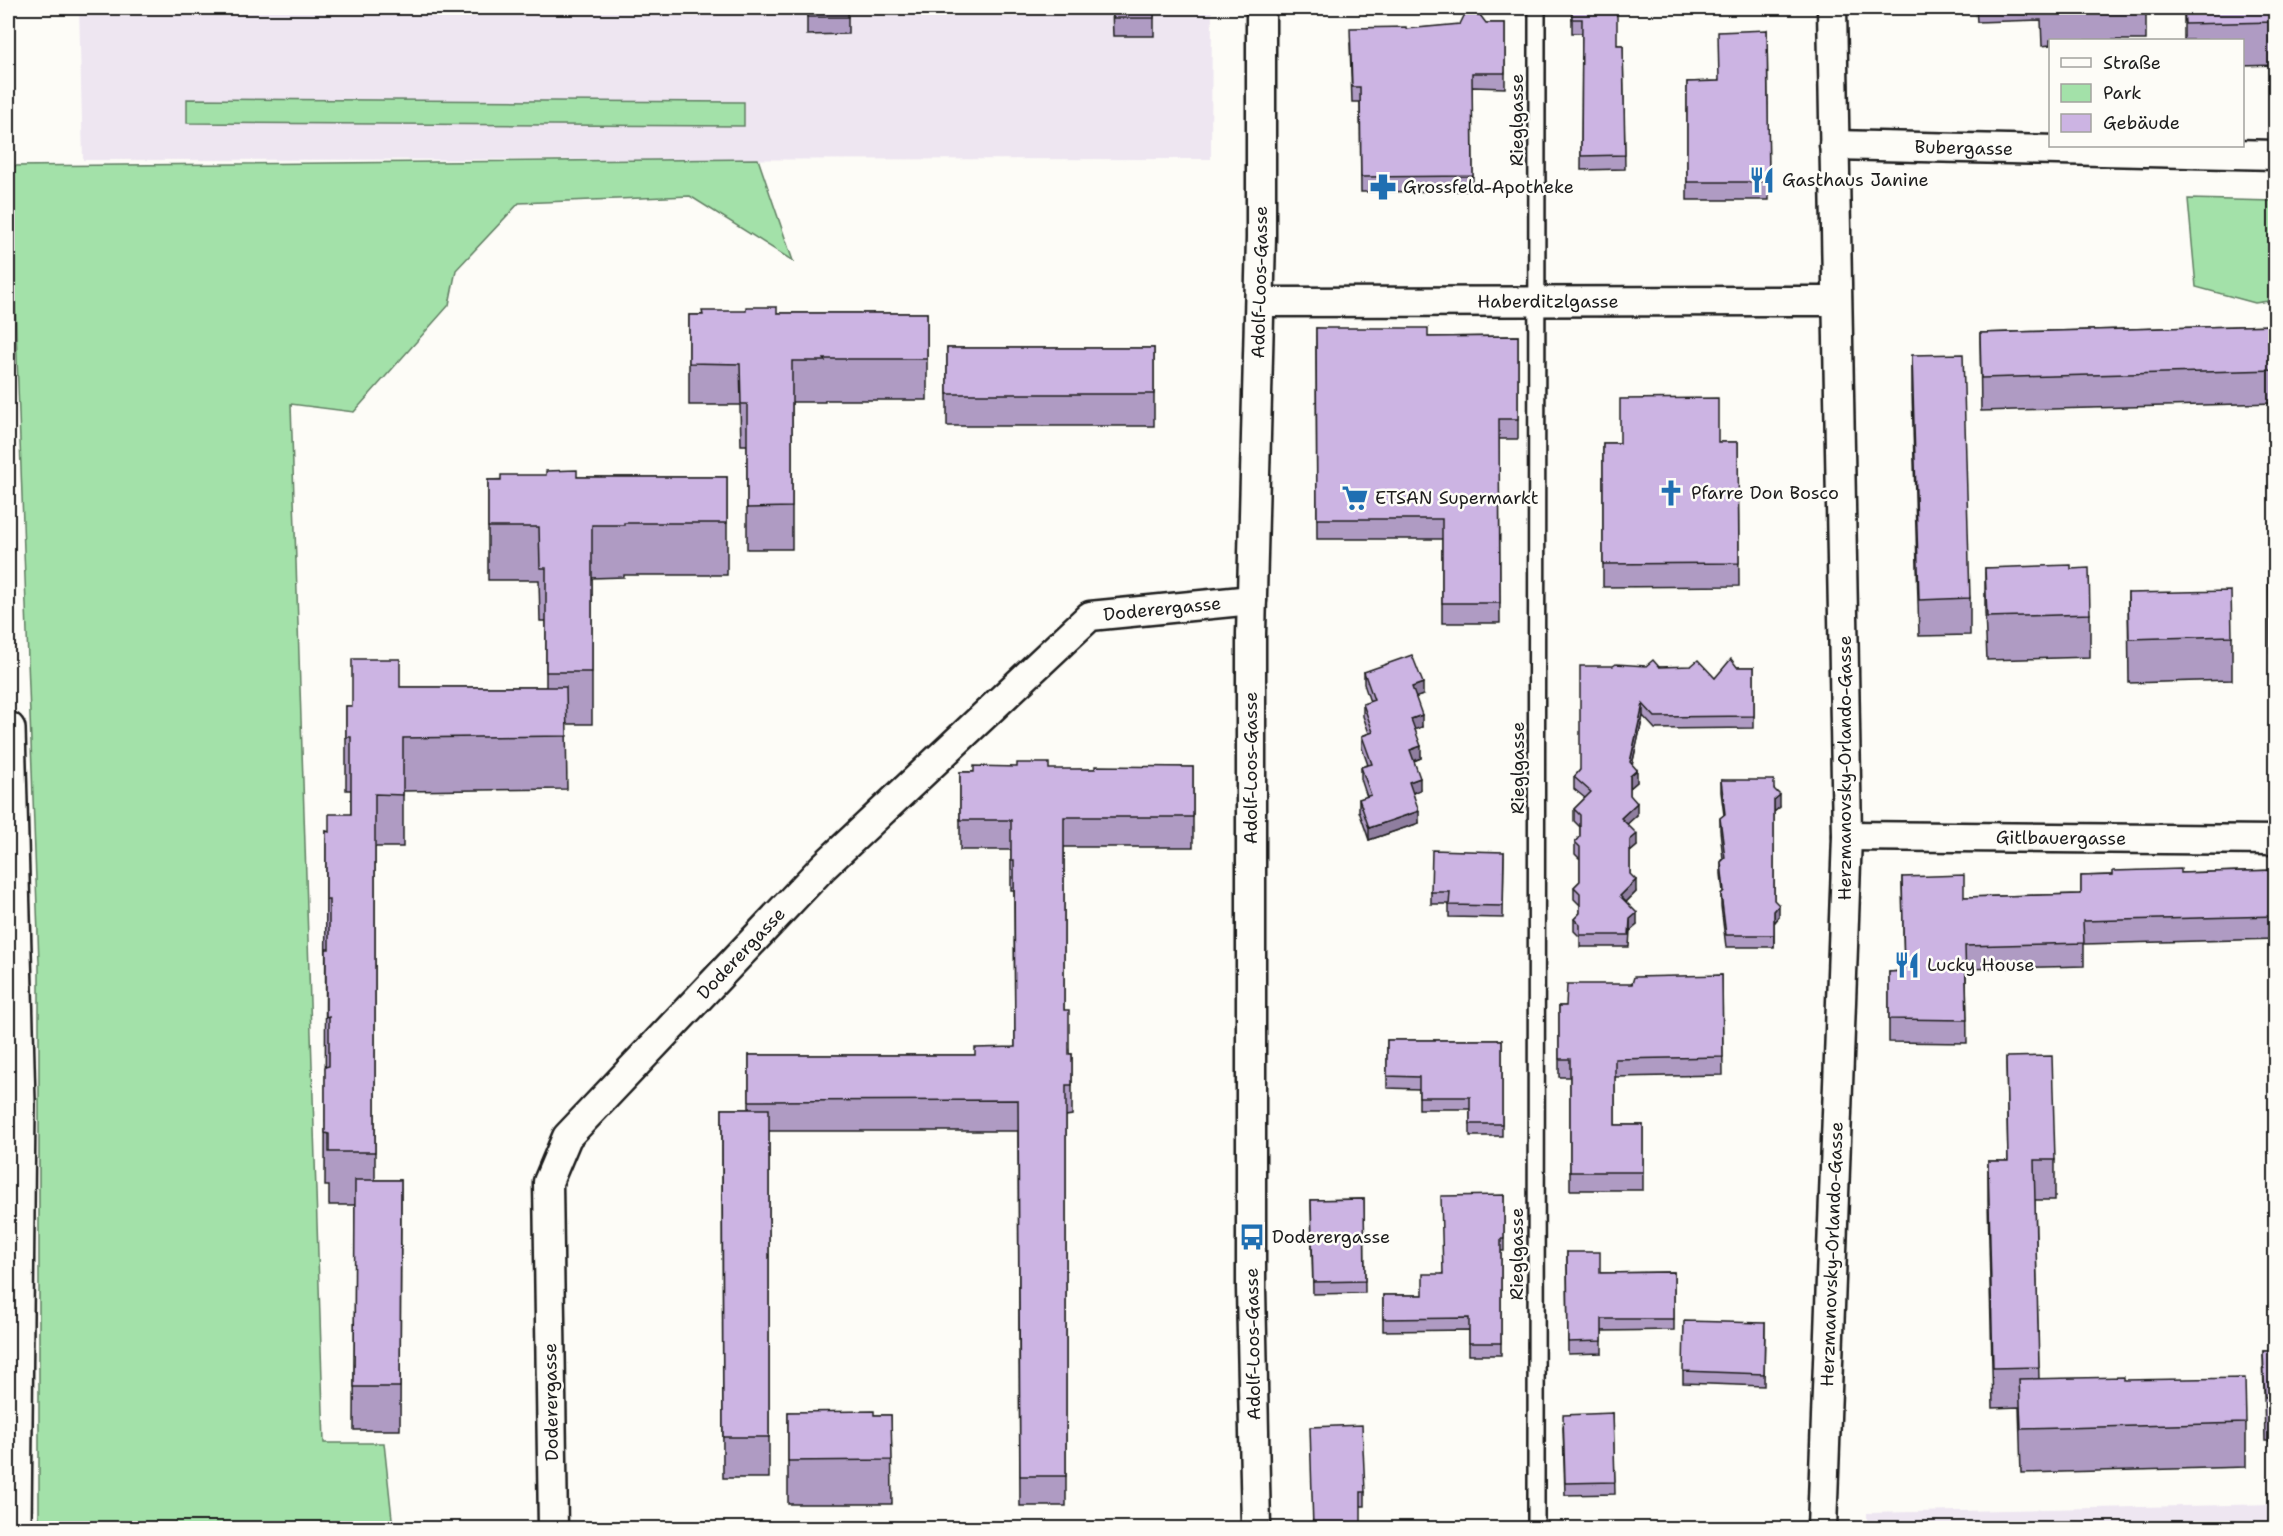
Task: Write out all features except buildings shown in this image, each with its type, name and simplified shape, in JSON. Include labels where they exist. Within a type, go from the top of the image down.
[{"type":"main road","points":[[8,729],[18,1103],[14,1528]]},
{"type":"street","name":"Adolf-Loos-Gasse","points":[[1256,1528],[1251,1288],[1252,600],[1260,302],[1261,8]]},
{"type":"street","name":"Herzmanovsky-Orlando-Gasse","points":[[1822,1528],[1847,836],[1845,630],[1836,301],[1833,8]]},
{"type":"street","name":"Bubergasse","points":[[1834,145],[2276,155]]},
{"type":"street","name":"Haberditzlgasse","points":[[1260,302],[1836,301]]},
{"type":"street","name":"Doderergasse","points":[[553,1528],[548,1182],[567,1137],[823,867],[1090,616],[1252,600]]},
{"type":"street","name":"Gitlbauergasse","points":[[1847,836],[2276,840]]},
{"type":"lane","name":"Rieglgasse","points":[[1536,1528],[1537,8]]},
{"type":"shaded area","points":[[79,8],[1212,8],[1211,159],[83,160]]},
{"type":"shaded area","points":[[2275,1504],[2275,1528],[1867,1528],[1867,1513]]},
{"type":"green space","points":[[187,99],[744,102],[744,126],[187,123]]},
{"type":"green space","points":[[758,159],[793,261],[690,196],[519,203],[456,270],[449,305],[354,412],[291,404],[324,1443],[384,1443],[393,1528],[39,1528],[39,962],[10,166]]},
{"type":"green space","points":[[2188,199],[2275,201],[2275,300],[2255,303],[2196,287]]},
{"type":"place","name":"Gasthaus Janine","points":[[1762,180]]},
{"type":"place","name":"Grossfeld-Apotheke","points":[[1383,187]]},
{"type":"place","name":"Pfarre Don Bosco","points":[[1671,493]]},
{"type":"place","name":"ETSAN Supermarkt","points":[[1355,498]]},
{"type":"place","name":"Lucky House","points":[[1907,965]]},
{"type":"place","name":"Doderergasse","points":[[1252,1237]]}]
